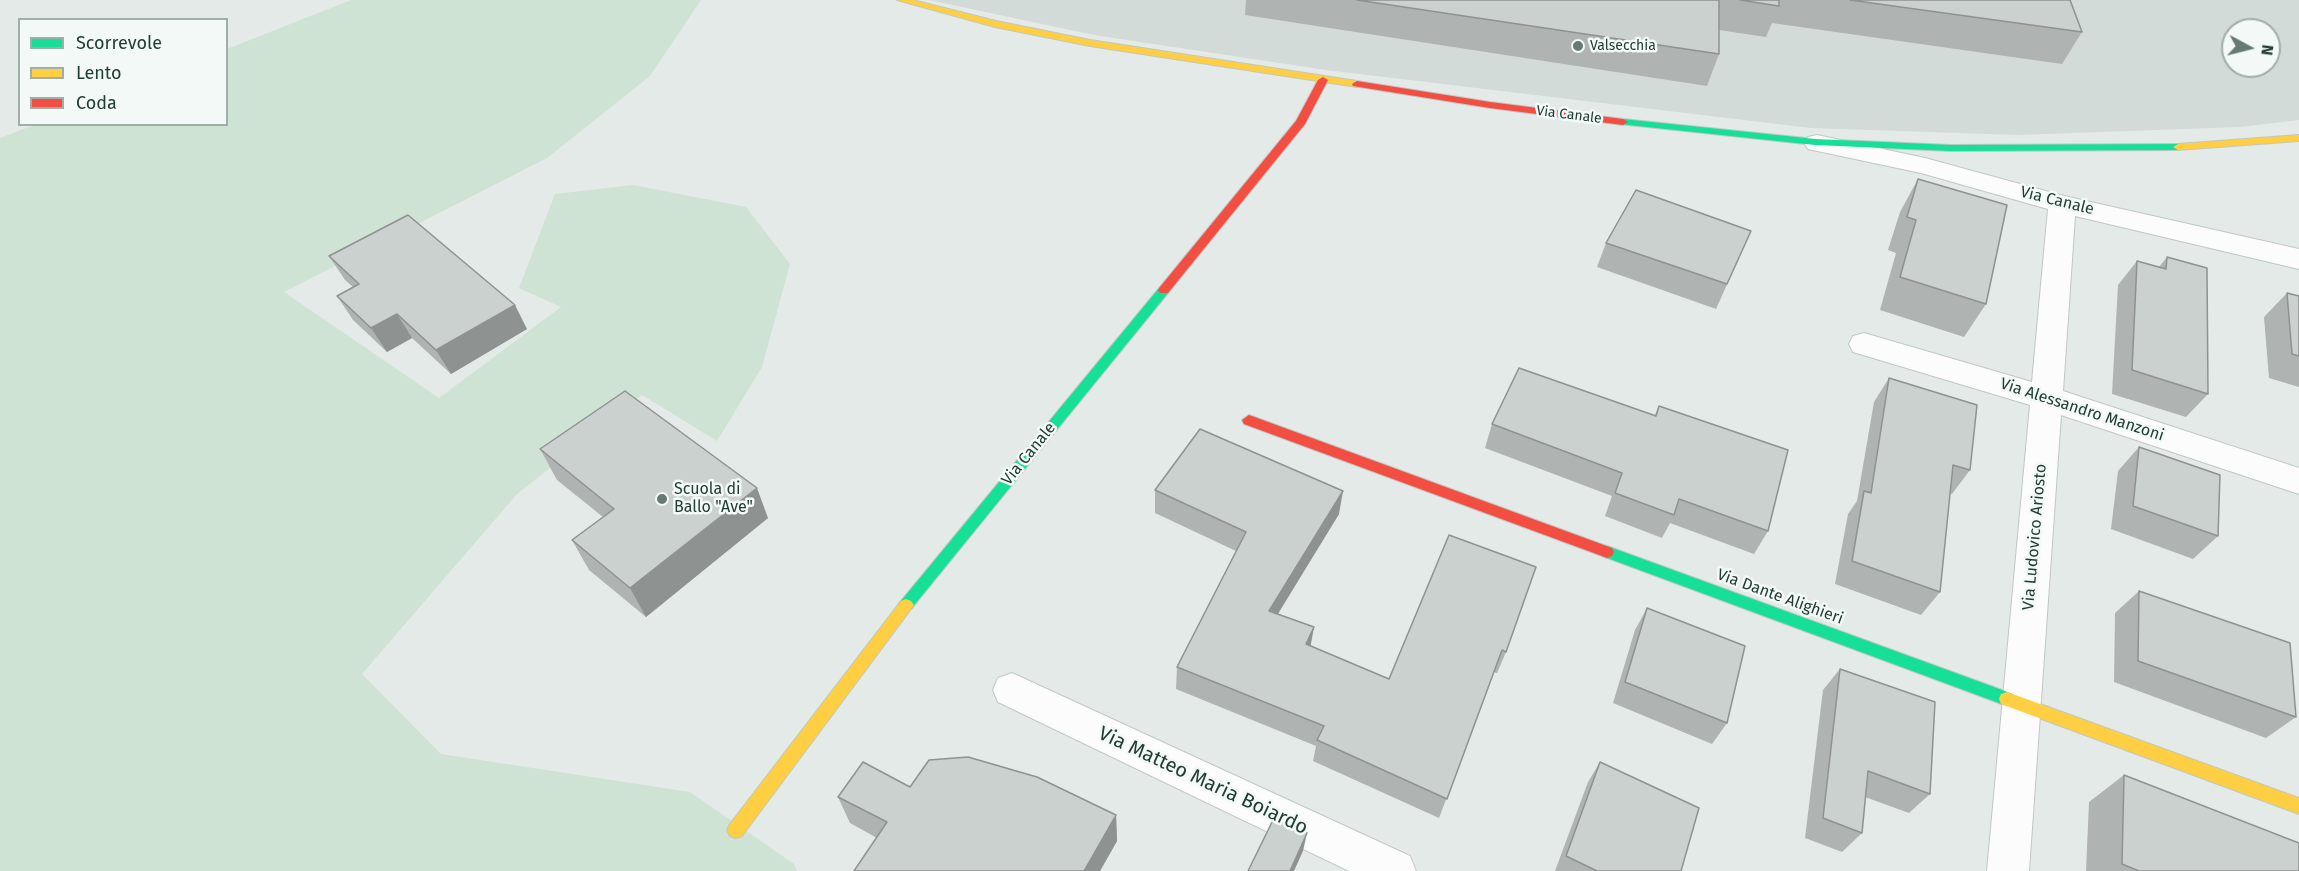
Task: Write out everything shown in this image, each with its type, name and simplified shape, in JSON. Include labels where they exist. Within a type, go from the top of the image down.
[{"type":"street","name":"Via Canale","points":[[902,0],[1090,43],[1323,80],[1610,121],[1815,142],[1951,148],[2154,149],[2299,138]]},
{"type":"street","name":"Via Canale","points":[[736,830],[885,631],[1301,122],[1323,80]]},
{"type":"street","name":"Via Canale","points":[[1815,142],[1925,166],[2062,204],[2297,257]]},
{"type":"street","name":"Via Ludovico Ariosto","points":[[2008,871],[2062,204]]},
{"type":"street","name":"Via Alessandro Manzoni","points":[[1864,344],[2046,398],[2299,481]]},
{"type":"street","name":"Via Dante Alighieri","points":[[1249,420],[2299,806]]},
{"type":"street","name":"Via Matteo Maria Boiardo","points":[[1012,690],[1395,871]]},
{"type":"shaded area","points":[[929,0],[2299,0],[2299,120],[2240,127],[2018,135],[1811,128],[1326,70],[1094,35]]},
{"type":"green space","points":[[351,0],[701,0],[650,76],[547,158],[284,292],[439,398],[561,307],[519,288],[555,194],[633,185],[746,207],[790,264],[762,367],[717,441],[642,395],[517,494],[362,674],[441,754],[690,792],[794,864],[797,871],[0,871],[0,138],[31,126],[228,126],[228,49]]},
{"type":"building","points":[[1357,0],[1719,0],[1719,54]]},
{"type":"building","points":[[1740,0],[1779,0],[1779,6]]},
{"type":"building","points":[[1850,0],[2070,0],[2082,32]]},
{"type":"building","points":[[1918,179],[2007,205],[1986,304],[1900,277],[1916,220],[1907,217]]},
{"type":"building","points":[[1636,190],[1751,231],[1727,284],[1606,243]]},
{"type":"building","points":[[408,215],[515,305],[436,350],[397,314],[371,328],[337,296],[359,284],[329,256]]},
{"type":"building","points":[[2167,257],[2207,268],[2208,394],[2132,370],[2137,261],[2166,269]]},
{"type":"building","points":[[2287,293],[2299,296],[2299,356],[2292,354]]},
{"type":"building","points":[[1519,368],[1656,416],[1659,406],[1788,450],[1768,531],[1679,499],[1674,515],[1615,493],[1622,473],[1492,424]]},
{"type":"building","points":[[1889,378],[1977,405],[1970,470],[1953,465],[1940,592],[1852,561],[1864,491],[1871,493]]},
{"type":"building","points":[[625,391],[757,488],[630,588],[572,540],[614,509],[540,449]]},
{"type":"building","points":[[1200,429],[1343,491],[1269,611],[1314,627],[1306,644],[1389,679],[1449,535],[1536,567],[1506,652],[1502,650],[1447,799],[1317,740],[1324,726],[1177,667],[1246,532],[1155,490]]},
{"type":"building","points":[[2139,447],[2220,475],[2218,536],[2133,506]]},
{"type":"building","points":[[2139,591],[2290,643],[2296,717],[2138,661]]},
{"type":"building","points":[[1647,608],[1745,646],[1727,723],[1625,682]]},
{"type":"building","points":[[1840,669],[1935,702],[1930,794],[1868,771],[1862,833],[1823,818]]},
{"type":"building","points":[[968,757],[1037,777],[1116,815],[1084,871],[854,871],[887,822],[838,797],[863,762],[910,787],[929,760]]},
{"type":"building","points":[[1600,762],[1699,808],[1681,871],[1597,871],[1566,856]]},
{"type":"building","points":[[2124,775],[2299,843],[2299,871],[2139,871],[2122,864]]},
{"type":"building","points":[[1274,818],[1307,833],[1290,871],[1248,871]]},
{"type":"traffic: fast","points":[[1623,122],[1815,142],[1951,148],[2178,147]]},
{"type":"traffic: fast","points":[[906,605],[1164,290]]},
{"type":"traffic: fast","points":[[1607,552],[2007,699]]},
{"type":"traffic: slow","points":[[902,0],[995,24],[1090,43],[1357,84]]},
{"type":"traffic: slow","points":[[2178,147],[2299,138]]},
{"type":"traffic: slow","points":[[736,830],[906,605]]},
{"type":"traffic: slow","points":[[2007,699],[2299,806]]},
{"type":"traffic: jam","points":[[1164,290],[1301,122],[1323,80]]},
{"type":"traffic: jam","points":[[1357,84],[1490,105],[1623,122]]},
{"type":"traffic: jam","points":[[1249,420],[1607,552]]},
{"type":"place","name":"Valsecchia","points":[[1578,46]]},
{"type":"place","name":"Scuola di Ballo \"Ave\"","points":[[662,499]]}]
